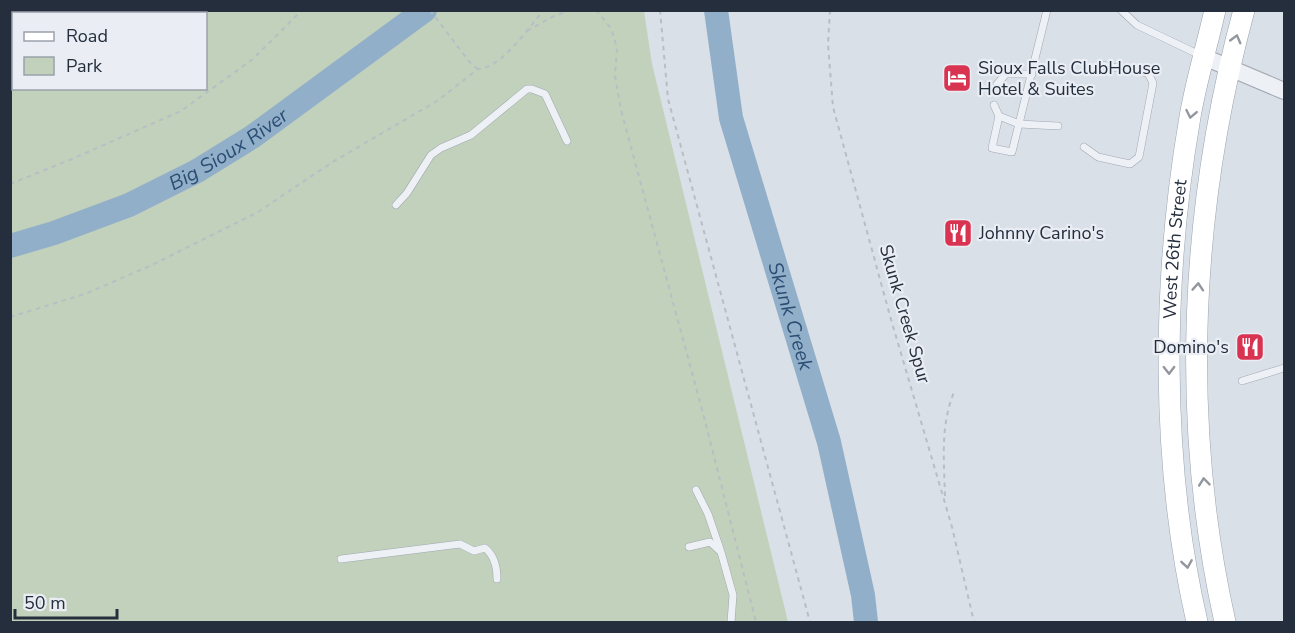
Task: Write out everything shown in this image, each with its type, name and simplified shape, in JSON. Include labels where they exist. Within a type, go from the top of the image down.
[{"type":"main road","name":"West 26th Street","points":[[1197,622],[1186,564],[1175,468],[1169,375],[1170,305],[1181,178],[1191,115],[1215,10]]},
{"type":"main road","name":"West 26th Street","points":[[1225,622],[1207,512],[1198,419],[1197,307],[1208,182],[1229,68],[1244,10]]},
{"type":"street","points":[[1204,57],[1284,91]]},
{"type":"lane","points":[[994,105],[999,116],[992,148],[1012,152],[1047,10]]},
{"type":"lane","points":[[1121,10],[1137,25],[1204,57]]},
{"type":"lane","points":[[1084,147],[1098,158],[1131,164],[1139,158],[1153,83],[1148,73],[1101,65]]},
{"type":"lane","points":[[997,84],[1006,74],[1032,74]]},
{"type":"lane","points":[[396,205],[407,193],[431,155],[471,135],[527,89],[545,94],[567,141]]},
{"type":"lane","points":[[999,116],[1019,124],[1058,126]]},
{"type":"lane","points":[[1242,381],[1284,368]]},
{"type":"lane","points":[[696,490],[708,514],[733,596],[731,622]]},
{"type":"lane","points":[[688,547],[710,542],[721,552]]},
{"type":"lane","points":[[341,559],[460,544],[474,551],[485,548],[491,553],[497,567],[497,579]]},
{"type":"path","points":[[10,184],[181,111],[252,59],[302,10]]},
{"type":"path","points":[[430,10],[478,69]]},
{"type":"path","points":[[10,317],[85,294],[152,265],[258,212],[331,163],[437,101],[478,69],[498,62],[544,10]]},
{"type":"path","points":[[524,33],[570,10]]},
{"type":"path","points":[[596,10],[610,28],[617,48],[615,76],[621,110],[756,622]]},
{"type":"path","points":[[660,10],[668,99],[810,622]]},
{"type":"path","name":"Skunk Creek Spur","points":[[830,10],[828,44],[833,106],[890,316],[945,501],[974,622]]},
{"type":"path","points":[[945,501],[944,431],[955,390]]},
{"type":"green space","points":[[10,11],[644,11],[652,64],[788,622],[11,622]]},
{"type":"waterway","name":"Big Sioux River","points":[[10,246],[54,233],[129,205],[197,171],[252,137],[425,10]]},
{"type":"waterway","name":"Skunk Creek","points":[[716,10],[731,118],[829,442],[863,595],[866,622]]},
{"type":"place","name":"Sioux Falls ClubHouse Hotel & Suites","points":[[957,78]]},
{"type":"place","name":"Johnny Carino's","points":[[958,233]]},
{"type":"place","name":"Domino's","points":[[1250,347]]}]
